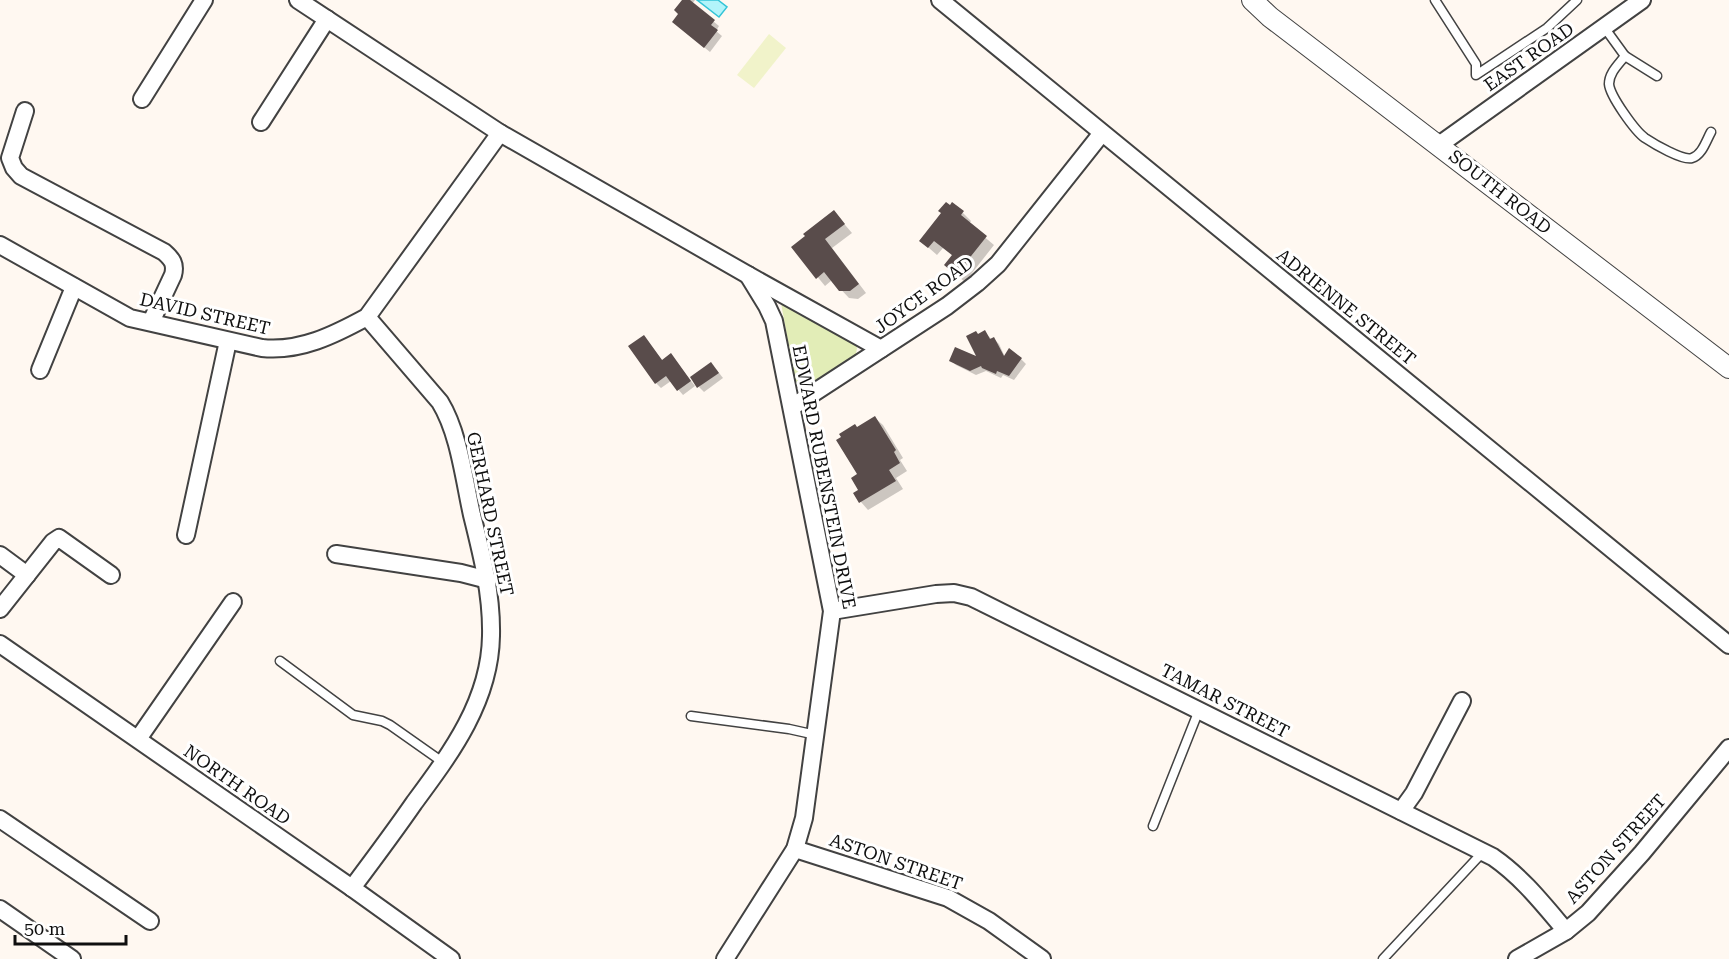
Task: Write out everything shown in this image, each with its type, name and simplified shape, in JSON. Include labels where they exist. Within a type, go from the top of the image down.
[{"type":"street","points":[[142,99],[204,0]]},
{"type":"street","name":"EDWARD RUBENSTEIN DRIVE","points":[[298,0],[500,133],[881,349]]},
{"type":"street","name":"ADRIENNE STREET","points":[[940,0],[1729,645]]},
{"type":"street","name":"SOUTH ROAD","points":[[1242,0],[1270,17],[1729,368]]},
{"type":"street","name":"SOUTH ROAD","points":[[1252,0],[1270,17]]},
{"type":"street","name":"EAST ROAD","points":[[1439,145],[1642,0]]},
{"type":"street","points":[[261,122],[327,19]]},
{"type":"street","points":[[25,111],[10,158],[14,168],[21,176],[164,252],[172,259],[175,267],[173,275],[151,322]]},
{"type":"street","name":"DAVID STREET","points":[[0,245],[130,318],[262,348],[293,348],[341,331],[367,316],[500,133]]},
{"type":"street","name":"JOYCE ROAD","points":[[792,407],[977,284],[998,264],[1102,133]]},
{"type":"street","name":"EDWARD RUBENSTEIN DRIVE","points":[[725,959],[795,849],[804,818],[832,611],[774,321],[748,275]]},
{"type":"street","points":[[40,370],[74,287]]},
{"type":"street","name":"GERHARD STREET","points":[[352,888],[453,750],[479,698],[491,639],[488,580],[458,452],[446,413],[440,402],[367,316]]},
{"type":"street","points":[[186,535],[228,341]]},
{"type":"street","points":[[0,609],[53,542],[59,538],[111,574]]},
{"type":"street","points":[[336,554],[461,573],[488,580]]},
{"type":"street","points":[[0,555],[27,575]]},
{"type":"street","name":"TAMAR STREET","points":[[832,611],[936,594],[954,593],[971,597],[1483,852],[1509,868],[1524,882],[1566,931]]},
{"type":"street","points":[[138,740],[233,602]]},
{"type":"street","name":"NORTH ROAD","points":[[0,644],[451,959]]},
{"type":"street","points":[[1401,811],[1414,794],[1462,701]]},
{"type":"street","name":"ASTON STREET","points":[[1517,959],[1566,931],[1588,913],[1642,853],[1729,748]]},
{"type":"street","points":[[0,819],[150,921]]},
{"type":"street","name":"ASTON STREET","points":[[795,849],[948,898],[989,921],[1042,959]]},
{"type":"street","points":[[0,909],[72,959]]},
{"type":"lane","points":[[1435,0],[1476,64],[1476,75],[1547,28],[1577,0]]},
{"type":"lane","points":[[1604,27],[1625,56],[1657,76]]},
{"type":"lane","points":[[1625,56],[1610,75],[1609,86],[1613,96],[1645,138],[1685,159],[1699,154],[1711,132]]},
{"type":"lane","points":[[280,661],[353,715],[390,725],[444,763]]},
{"type":"lane","points":[[1153,826],[1199,710]]},
{"type":"lane","points":[[691,716],[789,729],[816,735]]},
{"type":"lane","points":[[1383,959],[1483,852]]},
{"type":"green space","points":[[769,34],[786,48],[754,88],[737,75]]},
{"type":"green space","points":[[781,303],[855,342],[856,354],[806,386],[799,387],[795,380]]},
{"type":"water","points":[[697,0],[718,0],[727,7],[719,17]]},
{"type":"building","points":[[682,0],[690,0],[715,20],[711,25],[718,30],[704,48],[672,22],[678,14],[674,10]]},
{"type":"building","points":[[946,202],[950,205],[952,202],[964,211],[961,215],[987,236],[956,275],[944,265],[952,255],[934,241],[928,248],[919,241],[941,213],[938,211]]},
{"type":"building","points":[[834,210],[845,224],[825,239],[859,284],[850,291],[839,291],[824,272],[816,279],[791,247],[805,236],[803,234]]},
{"type":"building","points":[[985,330],[990,339],[994,337],[1004,356],[1009,348],[1022,358],[1009,376],[997,371],[996,374],[981,366],[970,371],[949,361],[955,347],[976,356],[966,336]]},
{"type":"building","points":[[644,335],[662,360],[671,353],[691,381],[677,391],[666,376],[655,384],[628,346]]},
{"type":"building","points":[[711,362],[719,373],[697,388],[690,377]]},
{"type":"building","points":[[875,416],[896,450],[894,452],[900,463],[889,470],[896,481],[859,503],[853,493],[858,490],[851,478],[857,474],[836,440],[841,437],[839,434],[855,424],[857,427]]}]
